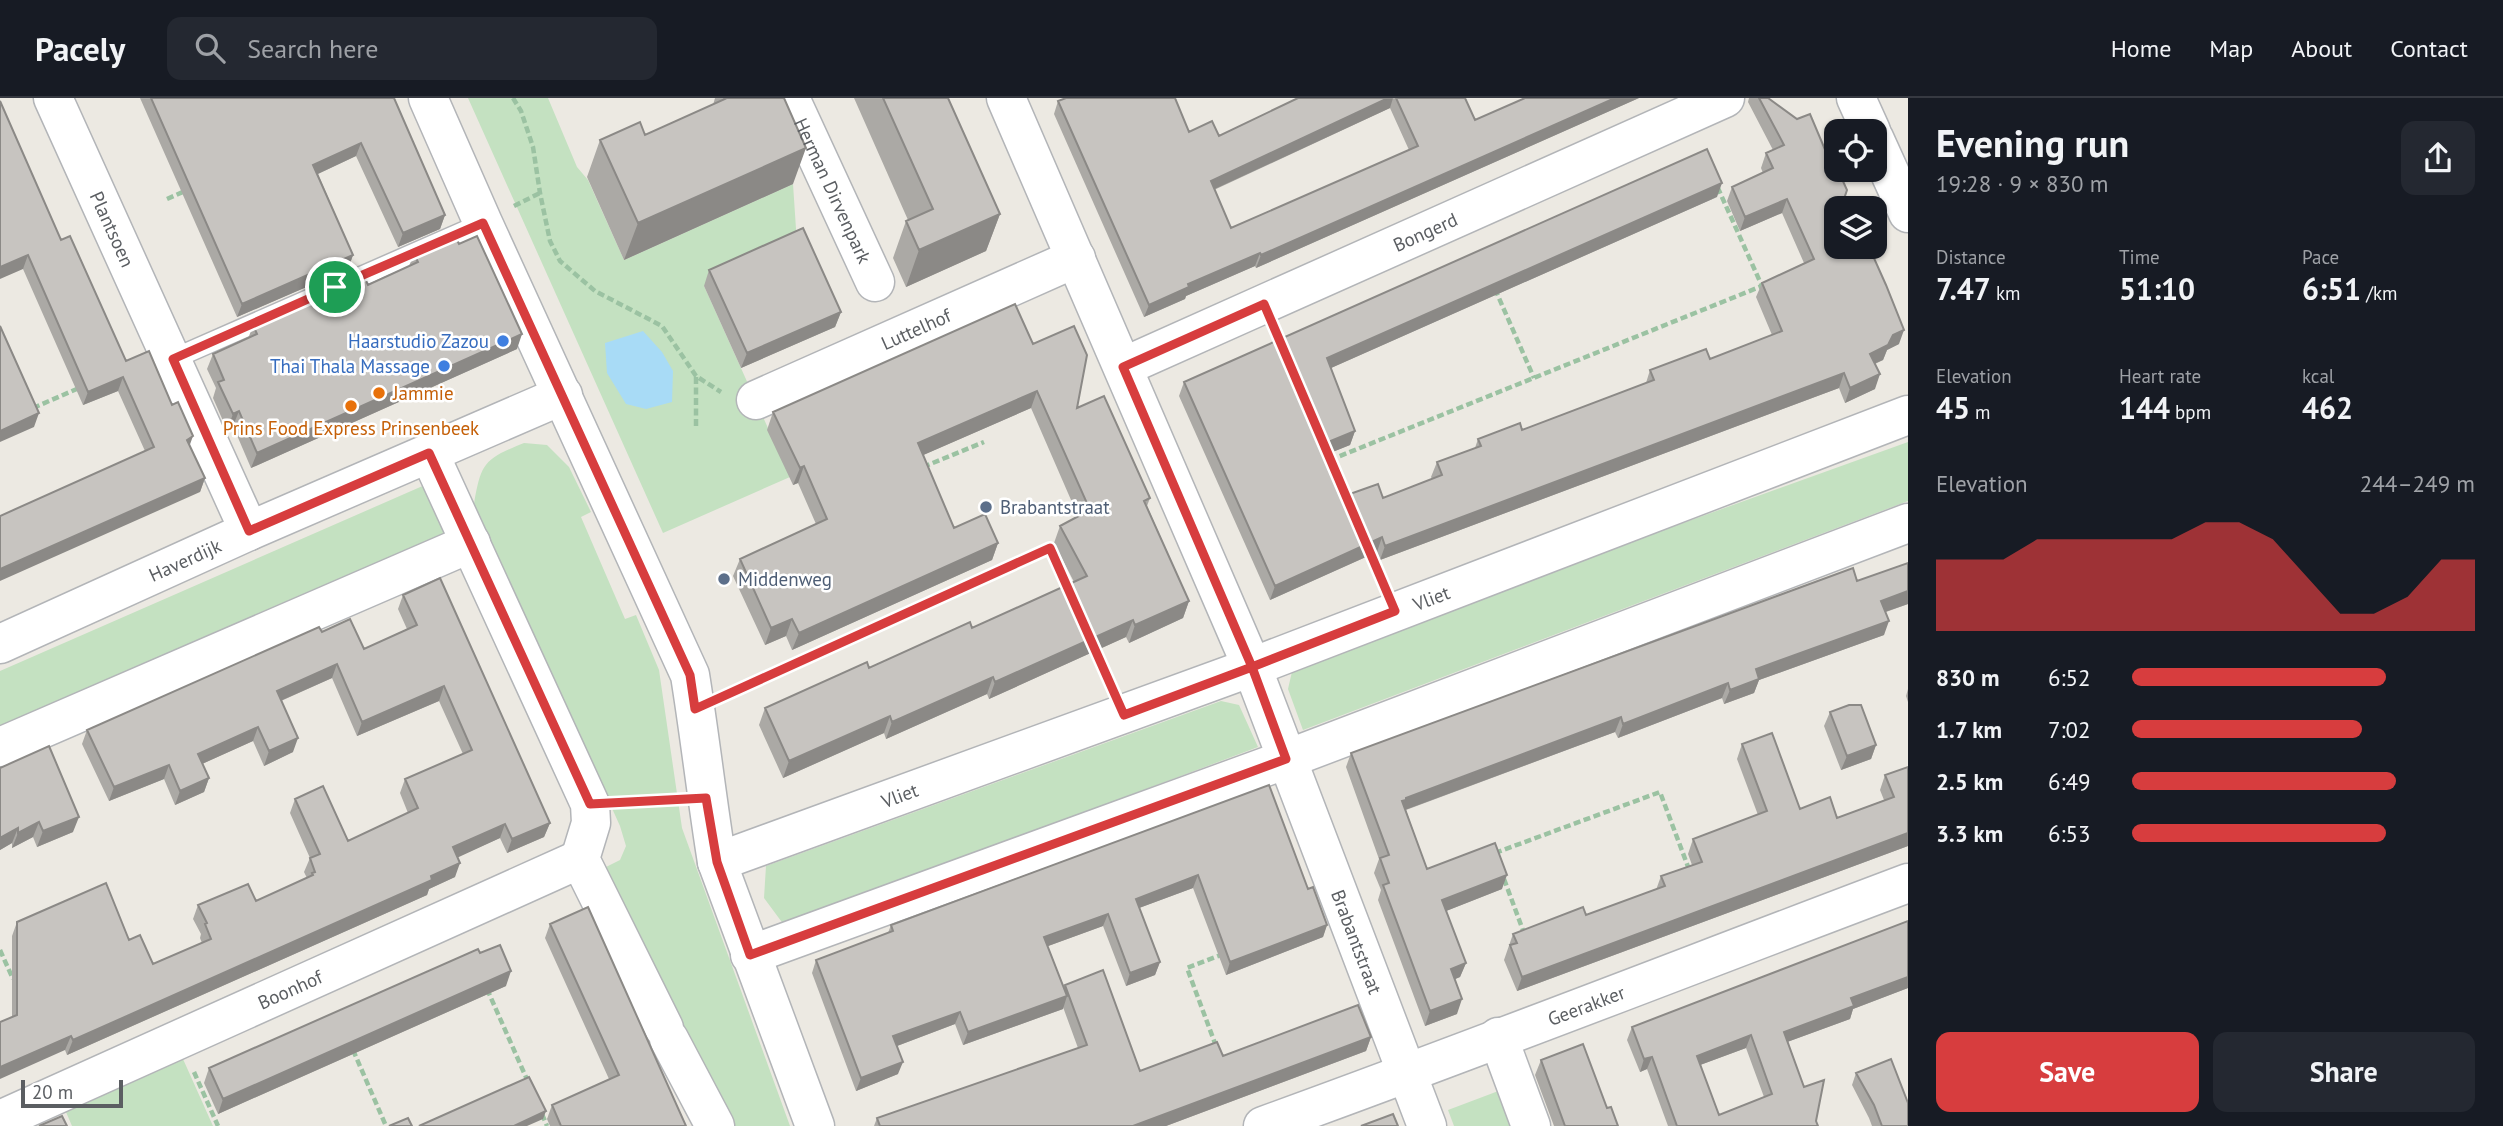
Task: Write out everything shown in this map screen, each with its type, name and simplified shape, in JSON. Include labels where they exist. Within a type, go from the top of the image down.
[{"type":"street","name":"Plantsoen","points":[[53,98],[249,531]]},
{"type":"street","points":[[428,98],[690,675],[717,862],[815,1126]]},
{"type":"street","name":"Herman Dirvenpark","points":[[790,98],[875,282]]},
{"type":"street","name":"Brabantstraat","points":[[1006,98],[1252,667],[1427,1126]]},
{"type":"street","name":"Bongerd","points":[[1123,367],[1725,98]]},
{"type":"street","points":[[1856,98],[1866,119]]},
{"type":"street","points":[[1887,167],[1908,213]]},
{"type":"street","name":"Luttelhof","points":[[744,399],[1076,258]]},
{"type":"street","name":"Haverdijk","points":[[0,644],[249,531],[563,395]]},
{"type":"street","name":"Vliet","points":[[717,862],[1252,667],[1908,415]]},
{"type":"street","points":[[429,453],[590,804],[591,823],[580,859],[715,1126]]},
{"type":"street","points":[[750,955],[1286,759],[1908,523]]},
{"type":"street","points":[[0,747],[471,543]]},
{"type":"street","name":"Boonhof","points":[[0,1120],[580,859]]},
{"type":"street","name":"Geerakker","points":[[1263,1126],[1408,1074],[1498,1037],[1908,883]]},
{"type":"street","points":[[1498,1037],[1531,1126]]},
{"type":"lane","points":[[173,359],[483,223]]},
{"type":"path","points":[[513,98],[533,148],[548,229],[560,261],[596,291],[662,326],[696,376],[744,399]]},
{"type":"path","points":[[1324,449],[1329,461],[1762,286],[1713,177]]},
{"type":"path","points":[[167,199],[192,188]]},
{"type":"path","points":[[696,376],[696,426]]},
{"type":"path","points":[[21,413],[82,386]]},
{"type":"path","points":[[911,472],[984,442]]},
{"type":"path","points":[[695,709],[1050,548],[1072,599]]},
{"type":"path","points":[[1368,548],[1395,611]]},
{"type":"path","points":[[1089,638],[1124,715]]},
{"type":"path","points":[[1499,866],[1494,853],[1660,792],[1693,879]]},
{"type":"path","points":[[590,804],[706,798]]},
{"type":"path","points":[[1503,878],[1526,941]]},
{"type":"path","points":[[0,950],[16,985]]},
{"type":"path","points":[[1219,1053],[1187,968],[1226,953]]},
{"type":"path","points":[[482,977],[531,1088]]},
{"type":"path","points":[[348,1038],[386,1126]]},
{"type":"path","points":[[180,1039],[218,1126]]},
{"type":"path","points":[[542,1114],[547,1126]]},
{"type":"green space","points":[[468,98],[548,98],[577,167],[588,180],[624,260],[793,184],[797,244],[704,286],[790,477],[663,533]]},
{"type":"green space","points":[[1908,442],[1908,501],[1303,730],[1288,689],[1294,663]]},
{"type":"green space","points":[[524,443],[547,445],[569,467],[591,512],[581,517],[625,619],[636,615],[659,670],[682,828],[790,1126],[723,1126],[602,869],[620,860],[626,846],[620,826],[474,504],[479,479],[487,464],[500,454]]},
{"type":"green space","points":[[434,481],[456,531],[0,737],[0,671]]},
{"type":"green space","points":[[1221,701],[1239,705],[1258,747],[784,925],[764,898],[766,866]]},
{"type":"green space","points":[[183,1059],[213,1126],[72,1126],[66,1112]]},
{"type":"green space","points":[[1501,1090],[1515,1126],[1454,1126],[1448,1110]]},
{"type":"water","points":[[643,331],[662,352],[673,371],[672,402],[646,409],[626,404],[607,373],[605,343]]},
{"type":"building","points":[[151,98],[394,98],[445,215],[403,233],[361,143],[313,165],[353,255],[242,304]]},
{"type":"building","points":[[724,98],[784,98],[806,148],[638,223],[600,140],[640,122],[645,135]]},
{"type":"building","points":[[883,98],[948,98],[1000,214],[919,250],[906,221],[933,209]]},
{"type":"building","points":[[1066,98],[1175,98],[1189,132],[1212,121],[1219,136],[1298,98],[1388,98],[1211,181],[1231,228],[1418,146],[1396,98],[1465,98],[1475,120],[1525,98],[1615,98],[1261,255],[1260,253],[1188,284],[1189,287],[1149,305],[1058,101]]},
{"type":"building","points":[[1759,98],[1768,98],[1797,119],[1810,114],[1824,147],[1824,182],[1843,182],[1847,190],[1845,196],[1824,196],[1824,259],[1874,259],[1904,330],[1893,335],[1888,345],[1870,354],[1880,374],[1850,388],[1844,373],[1385,546],[1382,537],[1275,586],[1184,382],[1707,149],[1722,183],[1327,358],[1355,431],[1328,442],[1350,494],[1378,484],[1383,498],[1442,475],[1437,462],[1481,446],[1478,439],[1520,423],[1522,430],[1654,380],[1650,370],[1706,349],[1710,359],[1782,331],[1762,283],[1814,259],[1787,199],[1745,217],[1732,187],[1773,168],[1766,153],[1784,145]]},
{"type":"building","points":[[0,101],[61,240],[70,236],[126,361],[149,351],[172,405],[178,402],[193,436],[187,440],[205,478],[0,569],[0,516],[154,447],[123,377],[88,392],[28,255],[0,267]]},
{"type":"building","points":[[803,228],[841,312],[747,353],[709,270]]},
{"type":"building","points":[[455,236],[459,244],[477,236],[522,334],[257,453],[239,411],[233,414],[218,382],[224,380],[213,354],[257,334],[253,325],[364,276],[368,285],[418,262],[414,254]]},
{"type":"building","points":[[1015,304],[1033,344],[1074,326],[1087,355],[1077,408],[1104,396],[1150,498],[1144,501],[1189,601],[1135,625],[1133,620],[995,682],[993,677],[892,722],[890,716],[789,761],[765,708],[867,662],[869,668],[970,622],[972,628],[1087,576],[1060,526],[1090,510],[1037,391],[918,443],[954,528],[985,514],[998,543],[799,633],[792,619],[771,628],[740,559],[827,519],[804,466],[800,468],[773,412]]},
{"type":"building","points":[[0,326],[39,413],[0,431]]},
{"type":"building","points":[[1908,563],[1908,591],[1881,601],[1889,621],[1756,669],[1759,679],[1730,690],[1728,683],[1623,724],[1621,717],[1402,801],[1427,869],[1495,843],[1507,875],[1442,900],[1466,963],[1451,969],[1462,999],[1430,1011],[1383,885],[1389,883],[1380,858],[1389,855],[1351,753],[1853,568],[1857,581]]},
{"type":"building","points":[[440,578],[550,823],[512,839],[505,824],[453,847],[460,863],[431,876],[432,880],[73,1040],[71,1036],[0,1067],[0,1022],[17,1015],[17,922],[106,883],[129,940],[140,935],[153,964],[211,939],[198,905],[248,884],[256,901],[313,875],[315,872],[310,858],[320,854],[295,799],[323,786],[348,841],[418,808],[405,779],[472,750],[444,686],[362,722],[337,664],[277,691],[298,738],[269,751],[258,727],[198,754],[209,778],[180,791],[169,765],[114,787],[87,730],[319,627],[322,632],[350,619],[364,649],[417,625],[403,595]]},
{"type":"building","points":[[1849,705],[1861,705],[1876,745],[1847,756],[1830,712]]},
{"type":"building","points":[[1772,733],[1800,809],[1830,797],[1837,818],[1894,797],[1885,775],[1908,767],[1908,833],[1522,977],[1510,945],[1517,943],[1513,934],[1583,907],[1586,915],[1665,886],[1661,876],[1702,862],[1693,839],[1767,811],[1742,744]]},
{"type":"building","points":[[49,746],[79,817],[43,831],[39,822],[18,833],[18,828],[0,838],[0,768]]},
{"type":"building","points":[[1269,785],[1308,889],[1313,887],[1327,925],[1230,962],[1198,875],[1136,899],[1160,962],[1130,973],[1108,914],[1044,937],[1067,996],[968,1032],[960,1012],[893,1036],[903,1062],[861,1078],[816,960],[893,931],[891,925]]},
{"type":"building","points":[[588,907],[686,1126],[561,1126],[552,1105],[619,1075],[550,924]]},
{"type":"building","points":[[1908,921],[1908,977],[1851,998],[1854,1006],[1784,1032],[1804,1087],[1824,1080],[1816,1121],[1818,1126],[1677,1126],[1652,1057],[1644,1059],[1632,1027]],"holes":[[[1751,1035],[1772,1094],[1719,1115],[1697,1056]]]},
{"type":"building","points":[[500,945],[511,971],[223,1099],[209,1068],[478,949],[480,953]]},
{"type":"building","points":[[1103,970],[1140,1071],[1217,1042],[1223,1056],[1358,1005],[1371,1037],[1133,1126],[880,1126],[877,1118],[1087,1045],[1065,985]]},
{"type":"building","points":[[1583,1044],[1607,1108],[1611,1107],[1618,1126],[1565,1126],[1541,1060]]},
{"type":"building","points":[[1891,1059],[1908,1103],[1908,1126],[1882,1126],[1856,1073]]},
{"type":"building","points":[[529,1077],[546,1111],[514,1126],[419,1126]]},
{"type":"building","points":[[1393,1114],[1398,1126],[1361,1126]]},
{"type":"building","points":[[62,1116],[67,1126],[39,1126]]},
{"type":"building","points":[[408,1118],[412,1126],[389,1126]]},
{"type":"place","name":"Haarstudio Zazou","points":[[503,341]]},
{"type":"place","name":"Thai Thala Massage","points":[[444,366]]},
{"type":"place","name":"Jammie","points":[[379,393]]},
{"type":"place","name":"Prins Food Express Prinsenbeek","points":[[351,406]]},
{"type":"place","name":"Brabantstraat","points":[[986,507]]},
{"type":"place","name":"Middenweg","points":[[724,579]]},
{"type":"route","points":[[335,287],[173,359],[249,531],[429,453],[590,804],[706,798],[717,862],[750,955],[1286,759],[1252,667],[1395,611],[1264,304],[1123,367],[1252,667],[1124,715],[1050,548],[695,709],[690,675],[657,599],[483,223],[335,287]]}]
